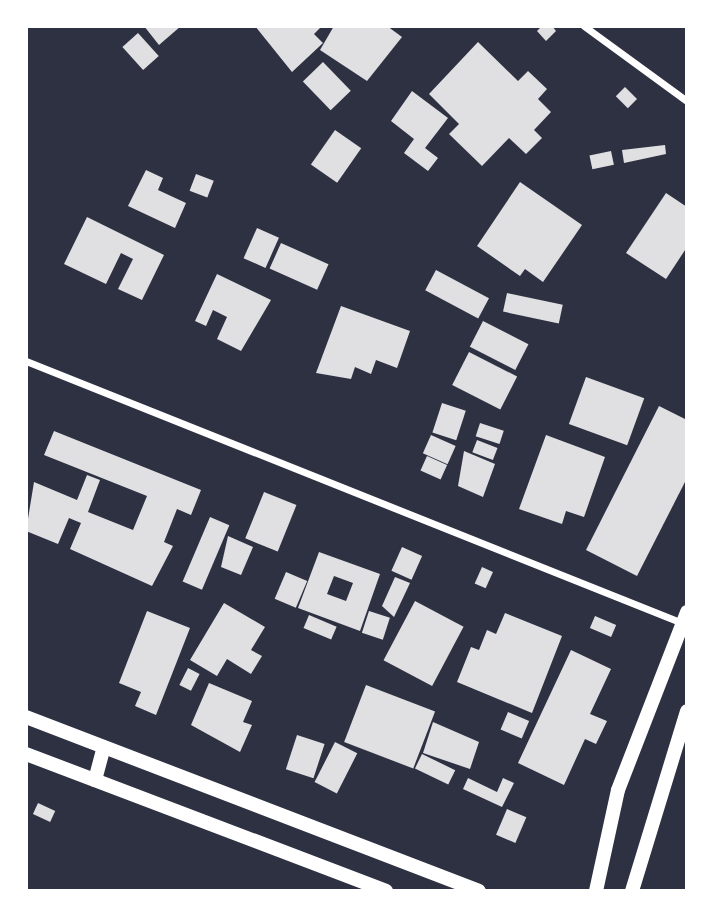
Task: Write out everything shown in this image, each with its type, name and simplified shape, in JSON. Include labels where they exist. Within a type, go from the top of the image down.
[{"type":"main road","points":[[596,891],[618,790],[684,617]]},
{"type":"main road","points":[[632,891],[687,711]]},
{"type":"main road","points":[[26,717],[479,891]]},
{"type":"main road","points":[[95,779],[104,747]]},
{"type":"main road","points":[[26,754],[386,891]]},
{"type":"street","points":[[584,26],[687,101]]},
{"type":"street","points":[[26,361],[684,617]]},
{"type":"building","points":[[144,26],[181,26],[159,45]]},
{"type":"building","points":[[255,26],[322,26],[314,34],[323,43],[292,72]]},
{"type":"building","points":[[334,26],[387,26],[402,37],[367,81],[320,50]]},
{"type":"building","points":[[542,26],[552,26],[556,31],[546,41],[537,31]]},
{"type":"building","points":[[138,33],[159,56],[143,70],[122,47]]},
{"type":"building","points":[[478,42],[518,81],[528,71],[547,89],[538,99],[551,112],[534,130],[542,138],[526,154],[509,138],[482,166],[449,134],[459,124],[429,94]]},
{"type":"building","points":[[323,62],[351,91],[331,110],[303,81]]},
{"type":"building","points":[[625,87],[637,99],[628,108],[616,96]]},
{"type":"building","points":[[412,91],[448,118],[425,148],[438,158],[428,171],[404,153],[414,139],[391,121]]},
{"type":"building","points":[[335,130],[361,148],[337,183],[311,164]]},
{"type":"building","points":[[665,145],[666,154],[624,163],[622,150]]},
{"type":"building","points":[[611,151],[614,165],[592,169],[589,156]]},
{"type":"building","points":[[146,170],[163,178],[158,190],[186,203],[175,228],[128,206]]},
{"type":"building","points":[[196,174],[214,181],[207,198],[190,191]]},
{"type":"building","points":[[520,182],[582,225],[543,282],[525,269],[520,276],[477,246]]},
{"type":"building","points":[[666,193],[687,207],[687,247],[666,279],[626,253]]},
{"type":"building","points":[[87,217],[164,255],[142,300],[118,289],[133,259],[121,253],[106,284],[64,264]]},
{"type":"building","points":[[257,228],[279,238],[266,268],[244,258]]},
{"type":"building","points":[[281,243],[329,264],[317,290],[270,269]]},
{"type":"building","points":[[436,270],[489,298],[478,318],[425,290]]},
{"type":"building","points":[[217,274],[271,300],[241,351],[217,339],[227,317],[213,310],[206,326],[195,321]]},
{"type":"building","points":[[507,293],[563,305],[559,323],[503,312]]},
{"type":"building","points":[[341,306],[410,331],[397,368],[376,360],[371,374],[355,367],[351,379],[316,373]]},
{"type":"building","points":[[483,321],[528,344],[515,370],[470,347]]},
{"type":"building","points":[[469,352],[517,377],[500,409],[452,385]]},
{"type":"building","points":[[586,377],[644,398],[627,445],[569,424]]},
{"type":"building","points":[[442,403],[466,411],[456,440],[432,432]]},
{"type":"building","points":[[659,406],[687,420],[687,478],[637,576],[586,550]]},
{"type":"building","points":[[480,423],[504,431],[499,444],[476,436]]},
{"type":"building","points":[[54,431],[201,490],[191,515],[177,509],[164,542],[173,546],[152,586],[70,549],[81,523],[69,518],[58,544],[26,531],[34,482],[77,500],[87,475],[100,480],[88,512],[133,530],[147,496],[44,455]]},
{"type":"building","points":[[431,435],[456,446],[448,464],[423,453]]},
{"type":"building","points":[[546,435],[605,457],[584,517],[566,511],[562,524],[519,509]]},
{"type":"building","points":[[477,440],[498,448],[493,460],[472,452]]},
{"type":"building","points":[[464,451],[495,464],[483,497],[458,486]]},
{"type":"building","points":[[427,456],[447,465],[441,480],[420,471]]},
{"type":"building","points":[[264,492],[296,505],[278,551],[245,538]]},
{"type":"building","points":[[210,517],[229,525],[202,590],[183,581]]},
{"type":"building","points":[[228,536],[253,547],[241,575],[221,567]]},
{"type":"building","points":[[402,547],[422,556],[412,580],[391,571]]},
{"type":"building","points":[[319,552],[380,574],[360,631],[298,608]],"holes":[[[334,576],[353,583],[346,601],[327,594]]]},
{"type":"building","points":[[482,567],[493,572],[486,588],[475,583]]},
{"type":"building","points":[[286,572],[307,581],[296,608],[275,599]]},
{"type":"building","points":[[395,577],[410,583],[394,617],[382,606]]},
{"type":"building","points":[[415,601],[464,627],[432,686],[384,660]]},
{"type":"building","points":[[224,603],[265,627],[251,650],[262,656],[251,674],[227,659],[217,676],[190,660]]},
{"type":"building","points":[[147,611],[190,628],[156,715],[135,706],[141,692],[119,683]]},
{"type":"building","points":[[369,611],[390,618],[383,640],[362,633]]},
{"type":"building","points":[[505,613],[562,636],[532,713],[457,682],[471,647],[479,650],[487,630],[496,634]]},
{"type":"building","points":[[309,615],[337,627],[331,640],[304,628]]},
{"type":"building","points":[[595,616],[616,625],[611,637],[590,628]]},
{"type":"building","points":[[571,650],[611,669],[590,714],[607,721],[596,744],[585,739],[564,785],[518,763]]},
{"type":"building","points":[[188,668],[200,674],[191,691],[179,685]]},
{"type":"building","points":[[209,683],[252,701],[243,722],[252,725],[240,752],[191,725]]},
{"type":"building","points":[[366,685],[435,712],[413,768],[344,742]]},
{"type":"building","points":[[508,712],[529,721],[522,738],[501,729]]},
{"type":"building","points":[[433,722],[479,742],[470,769],[423,753]]},
{"type":"building","points":[[297,735],[325,744],[313,778],[286,769]]},
{"type":"building","points":[[335,742],[357,753],[337,793],[315,782]]},
{"type":"building","points":[[422,754],[455,770],[448,785],[415,768]]},
{"type":"building","points":[[468,778],[497,792],[503,778],[514,783],[502,807],[463,789]]},
{"type":"building","points":[[38,803],[55,811],[50,822],[33,814]]},
{"type":"building","points":[[507,809],[526,817],[515,843],[496,835]]}]
